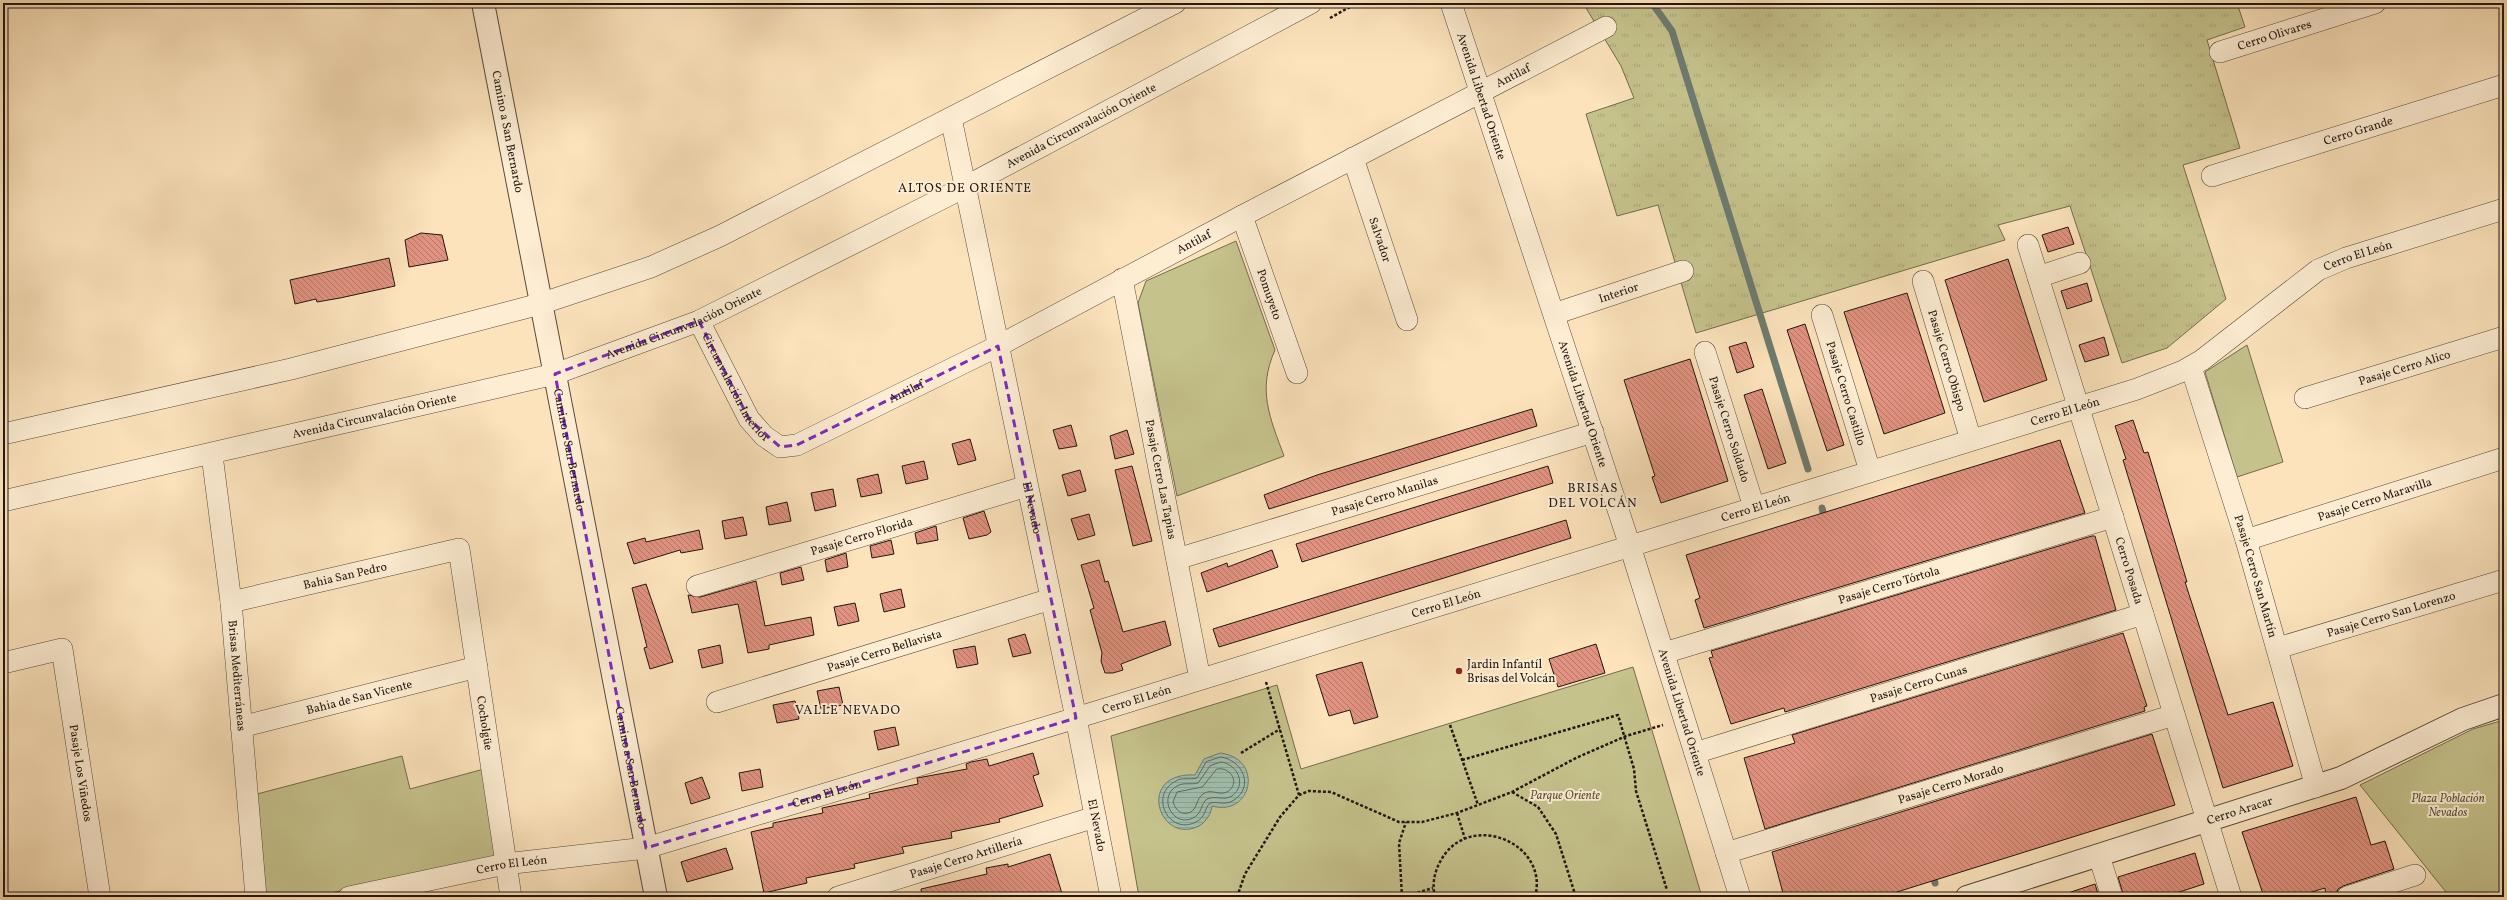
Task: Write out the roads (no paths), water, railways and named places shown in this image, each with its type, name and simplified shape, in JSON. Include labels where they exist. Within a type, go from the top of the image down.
[{"type":"street","name":"Camino a San Bernardo","points":[[483,3],[540,304],[555,374],[656,897]]},
{"type":"street","points":[[3,434],[291,369],[540,304],[651,267],[720,236],[1175,3]]},
{"type":"street","name":"Avenida Circunvalación Oriente","points":[[3,501],[212,455],[555,374],[699,321],[965,187],[1311,3]]},
{"type":"street","name":"Avenida Libertad Oriente","points":[[1452,3],[1630,546],[1740,897]]},
{"type":"street","name":"Cerro Olivares","points":[[2220,52],[2375,3]]},
{"type":"street","name":"Antilaf","points":[[780,447],[797,445],[998,346],[1242,216],[1606,28]]},
{"type":"street","name":"Cerro Grande","points":[[2212,176],[2504,85]]},
{"type":"street","name":"El Nevado","points":[[951,118],[1076,718],[1111,897]]},
{"type":"street","name":"Salvador","points":[[1354,158],[1407,320]]},
{"type":"street","name":"Cerro El León","points":[[349,897],[505,864],[646,848],[1076,718],[2160,381],[2191,367],[2221,347],[2318,270],[2346,258],[2504,209]]},
{"type":"street","name":"Pomuyeto","points":[[1242,216],[1298,373]]},
{"type":"street","name":"Cerro Posada","points":[[2028,245],[2231,897]]},
{"type":"street","points":[[2038,277],[2080,263]]},
{"type":"street","name":"Interior","points":[[1554,314],[1682,271]]},
{"type":"street","name":"Pasaje Cerro Las Tapias","points":[[1122,279],[1200,679]]},
{"type":"street","name":"Pasaje Cerro Obispo","points":[[1923,281],[1971,440]]},
{"type":"street","name":"Pasaje Cerro Castillo","points":[[1822,314],[1870,472]]},
{"type":"street","name":"Circunvalación Interior","points":[[699,321],[749,420],[764,436],[780,447]]},
{"type":"street","name":"Pasaje Cerro Alico","points":[[2305,398],[2504,337]]},
{"type":"street","name":"Pasaje Cerro Soldado","points":[[1705,352],[1754,507]]},
{"type":"street","name":"Pasaje Cerro San Martín","points":[[2191,367],[2246,540],[2278,648],[2316,787]]},
{"type":"street","name":"Pasaje Cerro Manilas","points":[[1177,559],[1593,432]]},
{"type":"street","name":"Brisas Mediterráneas","points":[[212,455],[231,602],[256,897]]},
{"type":"street","name":"Pasaje Cerro Maravilla","points":[[2246,540],[2504,458]]},
{"type":"street","name":"Pasaje Cerro Florida","points":[[697,586],[1027,486]]},
{"type":"street","name":"Pasaje Cerro Tórtola","points":[[1664,653],[2113,517]]},
{"type":"street","name":"Bahia San Pedro","points":[[231,602],[460,548]]},
{"type":"street","name":"Cocholgüe","points":[[460,548],[511,897]]},
{"type":"street","name":"Pasaje Cerro San Lorenzo","points":[[2278,648],[2504,580]]},
{"type":"street","name":"Pasaje Cerro Bellavista","points":[[717,702],[1051,599]]},
{"type":"street","name":"Pasaje Cerro Cunas","points":[[1695,753],[2142,614]]},
{"type":"street","name":"Pasaje Los Viñedos","points":[[3,662],[62,649],[100,897]]},
{"type":"street","name":"Bahia de San Vicente","points":[[241,727],[477,667]]},
{"type":"street","name":"Cerro Aracar","points":[[1967,897],[2001,892],[2099,856],[2316,787],[2365,768],[2462,719],[2504,706]]},
{"type":"street","name":"Pasaje Cerro Morado","points":[[1726,853],[2174,715]]},
{"type":"street","name":"Pasaje Cerro Artillería","points":[[838,897],[1095,818]]},
{"type":"street","points":[[2099,856],[2112,897]]},
{"type":"street","points":[[2347,897],[2415,875]]},
{"type":"water","points":[[1220,753],[1234,757],[1243,765],[1248,775],[1248,786],[1244,795],[1237,803],[1226,807],[1212,806],[1208,818],[1199,826],[1185,829],[1173,826],[1164,818],[1160,807],[1159,795],[1165,785],[1176,777],[1195,775],[1204,759]]},
{"type":"waterway","points":[[1652,3],[1672,31],[1808,469]]},
{"type":"waterway","points":[[1822,508],[1825,521]]},
{"type":"waterway","points":[[1932,871],[1935,883]]},
{"type":"place","name":"Jardin Infantíl Brisas del Volcán","points":[[1459,671]]},
{"type":"district","name":"ALTOS DE ORIENTE","points":[[965,187]]},
{"type":"district","name":"BRISAS DEL VOLCÁN","points":[[1593,494]]},
{"type":"district","name":"VALLE NEVADO","points":[[848,709]]},
{"type":"park label","name":"Parque Oriente","points":[[1565,795]]},
{"type":"park label","name":"Plaza Población Nevados","points":[[2448,805]]}]
